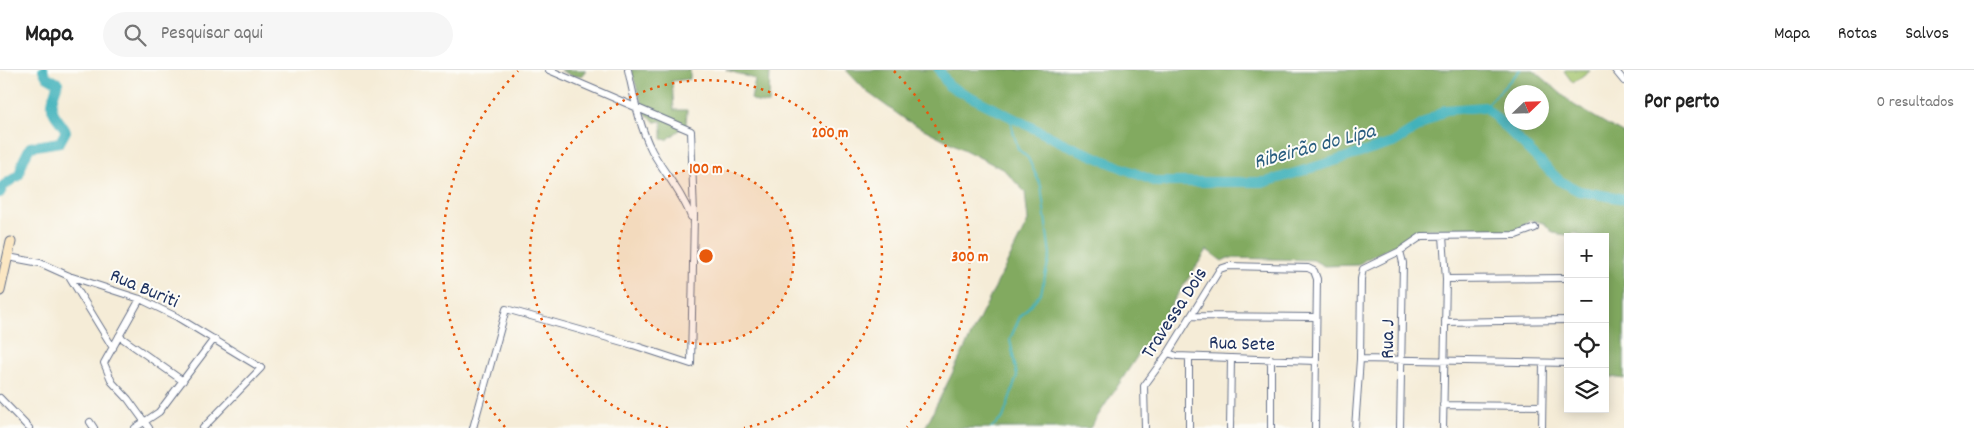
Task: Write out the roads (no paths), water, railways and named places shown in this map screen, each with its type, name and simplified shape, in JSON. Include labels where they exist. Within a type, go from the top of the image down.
[{"type":"street","points":[[473,428],[506,309],[633,345],[691,364],[693,222],[691,131],[549,70]]},
{"type":"street","points":[[628,70],[636,107],[652,151],[672,181],[693,222]]},
{"type":"street","points":[[1615,70],[1624,80]]},
{"type":"street","points":[[1355,428],[1360,359],[1361,279],[1363,269],[1400,252],[1422,236],[1516,235],[1535,228]]},
{"type":"street","points":[[1443,236],[1446,279],[1443,428]]},
{"type":"street","points":[[0,291],[11,242]]},
{"type":"street","name":"Rua J","points":[[1400,252],[1403,262],[1400,428]]},
{"type":"street","name":"Rua Buriti","points":[[8,257],[40,263],[69,276],[140,299],[214,339],[261,368],[203,428]]},
{"type":"street","name":"Travessa Dois","points":[[1145,428],[1144,386],[1168,353],[1220,269],[1229,266],[1308,268],[1314,271],[1317,279],[1316,317]]},
{"type":"street","points":[[69,276],[113,348]]},
{"type":"street","points":[[1446,279],[1564,278]]},
{"type":"street","points":[[140,299],[104,363],[106,371],[147,425]]},
{"type":"street","points":[[1191,316],[1316,317],[1314,428]]},
{"type":"street","points":[[1445,322],[1564,320]]},
{"type":"street","points":[[119,336],[183,381]]},
{"type":"street","points":[[135,428],[147,425],[160,412],[214,339]]},
{"type":"street","name":"Rua Sete","points":[[1168,353],[1189,356],[1316,361]]},
{"type":"street","points":[[1189,356],[1189,428]]},
{"type":"street","points":[[1230,428],[1231,358]]},
{"type":"street","points":[[1271,359],[1271,428]]},
{"type":"street","points":[[1360,359],[1564,363]]},
{"type":"street","points":[[1542,428],[1543,364]]},
{"type":"street","points":[[0,398],[29,428]]},
{"type":"street","points":[[1443,406],[1542,406]]},
{"type":"waterway","name":"Ribeirão do Lipa","points":[[0,193],[4,185],[19,175],[30,147],[60,142],[66,131],[52,109],[52,99],[58,83],[46,76],[43,70]]},
{"type":"waterway","name":"Ribeirão do Lipa","points":[[939,70],[949,86],[1065,144],[1156,182],[1266,182],[1393,143],[1445,110],[1485,107],[1560,181],[1579,191],[1624,199]]},
{"type":"waterway","points":[[1485,107],[1520,70]]},
{"type":"waterway","points":[[991,428],[1003,418],[1017,376],[1010,339],[1020,317],[1041,293],[1050,255],[1041,186],[1028,158],[1018,149],[1009,116]]}]
